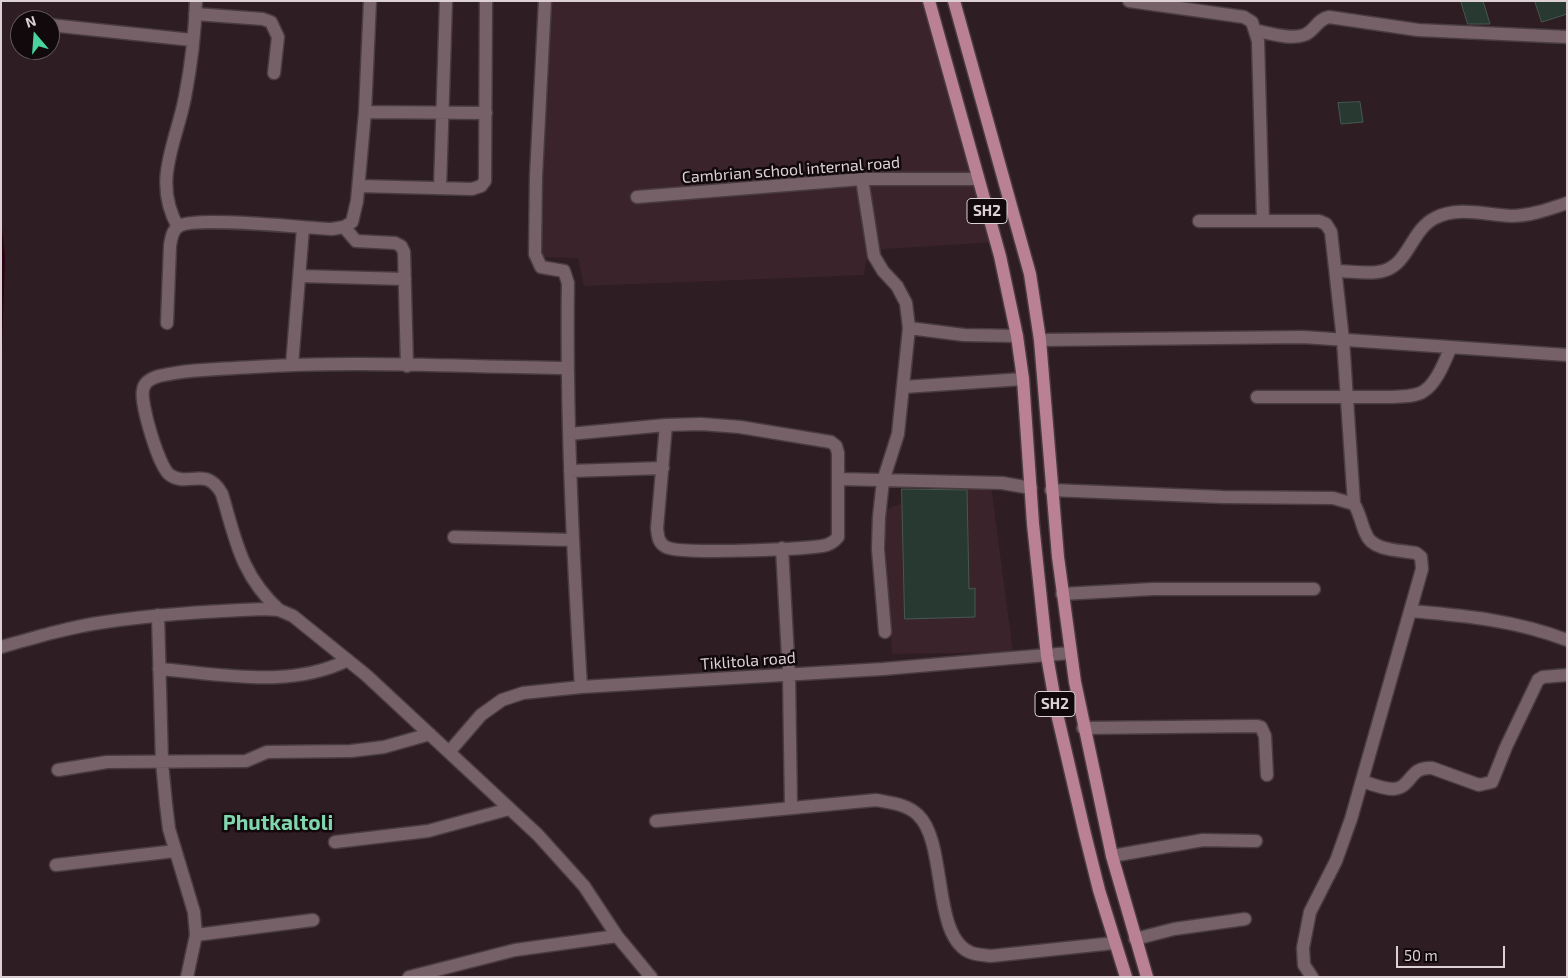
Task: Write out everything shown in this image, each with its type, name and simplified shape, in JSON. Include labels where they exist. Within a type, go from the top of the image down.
[{"type":"main road","name":"SH2","points":[[929,1],[1000,256],[1017,336],[1037,575],[1047,656],[1058,718],[1085,834],[1114,942],[1126,977]]},
{"type":"main road","name":"SH2","points":[[954,1],[1030,274],[1040,340],[1051,490],[1070,653],[1083,728],[1112,856],[1147,977]]},
{"type":"street","points":[[167,322],[170,246],[172,235],[178,227],[189,222],[218,222],[332,229],[344,227],[352,222],[356,213],[359,186],[365,112],[370,1]]},
{"type":"street","points":[[440,188],[444,113],[446,1]]},
{"type":"street","points":[[359,186],[472,188],[481,186],[486,181],[486,1]]},
{"type":"street","points":[[545,1],[536,166],[534,254],[541,267],[560,269],[567,276],[567,368],[572,540],[581,687]]},
{"type":"street","points":[[1129,1],[1244,17],[1252,22],[1257,32],[1262,221]]},
{"type":"street","points":[[178,227],[170,214],[166,197],[165,178],[185,99],[196,7],[271,22],[278,37],[274,73]]},
{"type":"street","points":[[1257,32],[1294,36],[1305,35],[1321,18],[1330,17],[1418,30],[1567,37]]},
{"type":"street","points":[[60,26],[192,40]]},
{"type":"street","points":[[365,112],[486,113]]},
{"type":"street","points":[[862,178],[874,256],[883,271],[897,286],[906,303],[909,328],[898,434],[883,481],[878,549],[885,632]]},
{"type":"street","name":"Cambrian school internal road","points":[[637,197],[862,178],[978,178]]},
{"type":"street","points":[[1337,271],[1381,272],[1393,267],[1402,259],[1420,230],[1435,218],[1462,212],[1513,216],[1542,211],[1567,203]]},
{"type":"street","points":[[1199,220],[1319,221],[1326,224],[1331,232],[1334,243],[1337,271],[1354,504],[1360,512],[1367,537],[1372,544],[1416,553],[1421,556],[1422,569],[1411,611],[1362,781],[1336,861],[1310,912],[1303,948],[1304,965],[1312,977]]},
{"type":"street","points":[[344,227],[356,240],[401,246],[404,252],[407,366]]},
{"type":"street","points":[[292,365],[303,228]]},
{"type":"street","points":[[299,276],[404,279]]},
{"type":"street","points":[[909,328],[964,335],[1017,336]]},
{"type":"street","points":[[1040,340],[1303,337],[1567,355]]},
{"type":"street","points":[[1257,397],[1393,397],[1424,392],[1440,369],[1451,347]]},
{"type":"street","points":[[567,368],[292,365],[158,376],[148,380],[143,388],[143,399],[152,435],[167,474],[176,478],[207,478],[216,484],[222,494],[248,573],[260,593],[278,610],[293,616],[348,660],[450,752],[564,862],[584,886],[617,936],[651,977]]},
{"type":"street","points":[[904,387],[1022,379]]},
{"type":"street","points":[[569,434],[666,425],[740,427],[831,442],[836,446],[838,453],[838,537],[834,542],[824,546],[689,551],[671,550],[663,546],[658,539],[657,528],[666,425]]},
{"type":"street","points":[[570,471],[662,468]]},
{"type":"street","points":[[839,479],[1002,483],[1031,488]]},
{"type":"street","points":[[1051,490],[1214,497],[1334,498],[1354,504]]},
{"type":"street","points":[[454,537],[572,540]]},
{"type":"street","points":[[782,548],[789,674],[791,808]]},
{"type":"street","points":[[1062,594],[1153,588],[1314,589]]},
{"type":"street","points":[[1,647],[70,628],[158,615],[241,610],[278,610]]},
{"type":"street","points":[[1411,611],[1511,622],[1567,640]]},
{"type":"street","points":[[158,615],[162,763],[169,829],[194,912],[196,935],[187,977]]},
{"type":"street","name":"Tiklitola road","points":[[450,752],[481,714],[502,700],[523,693],[581,687],[1070,653]]},
{"type":"street","points":[[159,669],[277,678],[330,669],[348,660]]},
{"type":"street","points":[[1362,781],[1392,789],[1400,788],[1416,770],[1424,767],[1432,768],[1479,785],[1492,782],[1506,747],[1538,680],[1543,677],[1566,676]]},
{"type":"street","points":[[1083,728],[1261,727],[1265,736],[1267,775]]},
{"type":"street","points":[[58,770],[107,762],[246,762],[267,752],[368,749],[392,745],[430,734]]},
{"type":"street","points":[[656,821],[876,800],[903,805],[919,816],[930,834],[948,924],[957,942],[971,953],[991,956],[1114,942]]},
{"type":"street","points":[[335,842],[428,831],[509,809]]},
{"type":"street","points":[[1112,856],[1203,840],[1256,841]]},
{"type":"street","points":[[56,866],[175,851]]},
{"type":"street","points":[[1135,939],[1174,929],[1244,919]]},
{"type":"street","points":[[196,935],[313,920]]},
{"type":"street","points":[[409,977],[515,950],[617,936]]},
{"type":"shaded area","points":[[549,1],[921,1],[949,81],[995,242],[868,250],[864,275],[584,286],[578,258],[536,257]]},
{"type":"shaded area","points":[[1,218],[5,258],[1,377]]},
{"type":"shaded area","points":[[958,477],[990,478],[1013,652],[892,654],[884,511]]},
{"type":"building","points":[[1461,1],[1483,1],[1490,24],[1468,24]]},
{"type":"building","points":[[1535,1],[1567,1],[1567,14],[1542,22]]},
{"type":"building","points":[[1360,102],[1363,122],[1341,124],[1338,103]]},
{"type":"building","points":[[902,489],[967,490],[969,589],[975,588],[975,617],[905,619]]},
{"type":"district","name":"Phutkaltoli","points":[[278,823]]}]
